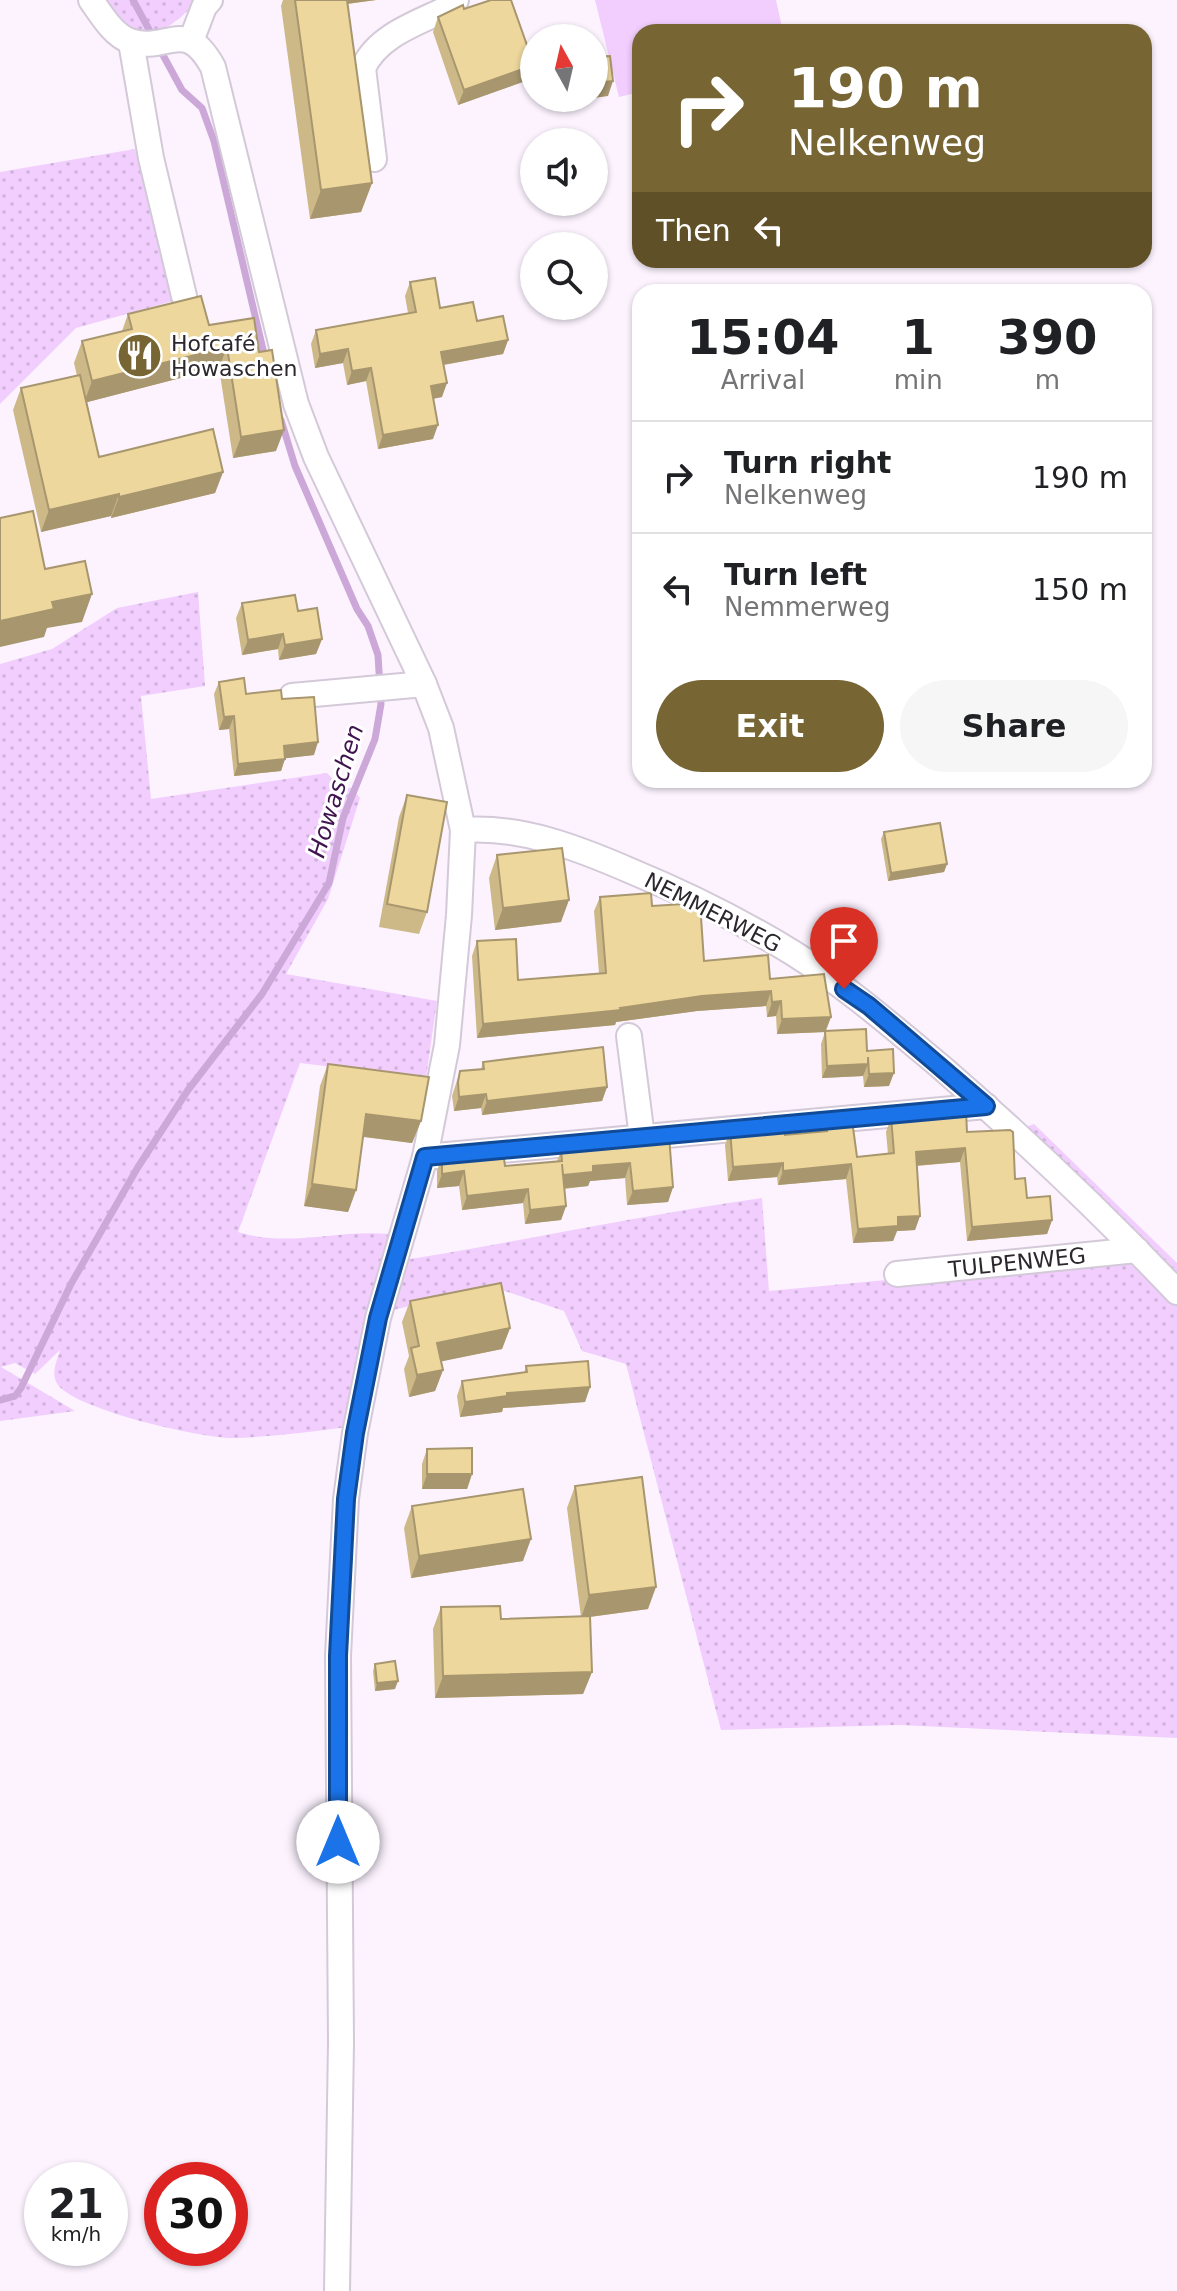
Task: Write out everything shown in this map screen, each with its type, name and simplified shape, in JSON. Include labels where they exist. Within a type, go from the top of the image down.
[{"type":"street","points":[[91,0],[120,36],[135,42],[181,40],[203,48],[213,67],[296,404],[316,457],[424,684],[441,728],[463,830],[447,1045],[425,1157],[378,1318],[355,1433],[346,1499],[338,1656],[341,2043],[337,2291]]},
{"type":"street","points":[[181,40],[210,0]]},
{"type":"street","points":[[374,159],[363,68],[369,56],[383,41],[448,8],[456,0]]},
{"type":"street","points":[[135,42],[151,158],[184,296]]},
{"type":"street","points":[[292,696],[424,684]]},
{"type":"street","name":"NEMMERWEG","points":[[463,830],[504,830],[530,835],[604,859],[674,889],[795,954],[869,1006],[986,1106],[1177,1292]]},
{"type":"street","points":[[629,1036],[642,1137]]},
{"type":"street","points":[[425,1157],[986,1106]]},
{"type":"street","name":"TULPENWEG","points":[[897,1274],[1137,1250]]},
{"type":"shaded area","points":[[102,0],[198,0],[170,25],[143,34],[125,26]]},
{"type":"shaded area","points":[[595,0],[776,0],[781,24],[632,24],[632,94],[619,97],[608,53],[608,24],[601,24]]},
{"type":"shaded area","points":[[135,149],[173,301],[76,328],[0,404],[0,172]]},
{"type":"shaded area","points":[[198,592],[205,686],[141,696],[151,799],[327,773],[340,787],[352,788],[360,798],[328,899],[286,974],[437,1001],[426,1078],[300,1063],[238,1232],[276,1238],[390,1234],[348,1427],[232,1438],[140,1421],[89,1404],[58,1385],[54,1372],[60,1350],[35,1374],[15,1363],[1,1367],[75,1411],[0,1421],[0,664],[52,649],[117,608]]},
{"type":"shaded area","points":[[1034,1124],[1177,1263],[1177,1276],[1026,1127]]},
{"type":"shaded area","points":[[762,1198],[769,1291],[1132,1257],[1177,1304],[1177,1738],[899,1725],[721,1730],[626,1364],[582,1351],[564,1311],[499,1289],[480,1289],[389,1311],[404,1260]]},
{"type":"building","points":[[295,0],[347,0],[372,183],[321,190]]},
{"type":"building","points":[[491,0],[511,0],[520,25],[520,70],[464,90],[438,17],[463,5],[464,9]]},
{"type":"building","points":[[608,56],[613,81],[608,82]]},
{"type":"building","points":[[435,278],[440,308],[473,302],[477,321],[503,316],[508,340],[441,352],[447,383],[431,386],[438,425],[383,435],[371,368],[352,371],[348,349],[320,354],[316,330],[416,312],[410,282]]},
{"type":"building","points":[[201,296],[209,325],[254,318],[259,352],[272,350],[284,430],[241,437],[227,347],[92,381],[82,341],[132,329],[128,314]]},
{"type":"building","points":[[80,375],[99,457],[213,429],[223,472],[49,510],[21,388]]},
{"type":"building","points":[[33,511],[45,569],[85,561],[92,594],[52,602],[54,609],[0,621],[0,518]]},
{"type":"building","points":[[295,595],[298,611],[317,608],[322,639],[285,645],[283,634],[248,640],[242,603]]},
{"type":"building","points":[[244,678],[246,694],[281,690],[282,699],[314,697],[318,742],[284,746],[285,759],[238,764],[234,716],[224,717],[219,682]]},
{"type":"building","points":[[407,795],[447,802],[427,912],[387,904]]},
{"type":"building","points":[[940,823],[947,864],[891,873],[884,832]]},
{"type":"building","points":[[562,848],[569,900],[503,908],[497,855]]},
{"type":"building","points":[[651,893],[652,906],[700,903],[704,961],[768,955],[770,979],[824,974],[831,1017],[782,1019],[781,1001],[772,1002],[771,991],[702,996],[621,1010],[483,1024],[477,941],[516,939],[518,980],[606,973],[600,897]]},
{"type":"building","points":[[866,1029],[867,1051],[893,1049],[894,1073],[869,1074],[868,1057],[868,1064],[827,1066],[825,1031]]},
{"type":"building","points":[[603,1047],[607,1087],[487,1101],[486,1094],[459,1097],[460,1071],[484,1069],[483,1062]]},
{"type":"building","points":[[328,1064],[429,1077],[421,1121],[366,1114],[356,1190],[312,1184]]},
{"type":"building","points":[[966,1111],[967,1132],[1013,1132],[1015,1179],[1025,1178],[1027,1198],[1050,1196],[1052,1220],[972,1227],[965,1148],[916,1152],[920,1216],[898,1217],[898,1226],[858,1229],[851,1164],[783,1171],[783,1163],[733,1167],[730,1130],[785,1126],[785,1135],[827,1131],[826,1124],[852,1120],[857,1157],[894,1153],[891,1117]]},
{"type":"building","points":[[669,1136],[673,1187],[633,1191],[630,1163],[593,1166],[593,1172],[563,1175],[566,1206],[530,1210],[528,1189],[467,1196],[464,1171],[442,1174],[442,1156],[503,1151],[505,1166],[562,1161],[561,1151],[608,1146],[608,1141]]},
{"type":"building","points":[[501,1283],[510,1328],[437,1343],[443,1370],[417,1375],[411,1348],[419,1346],[410,1301]]},
{"type":"building","points":[[588,1361],[590,1387],[507,1393],[507,1396],[465,1402],[462,1381],[527,1372],[526,1366]]},
{"type":"building","points":[[472,1448],[472,1474],[427,1474],[427,1449]]},
{"type":"building","points":[[642,1477],[656,1587],[589,1595],[575,1486]]},
{"type":"building","points":[[523,1489],[531,1539],[419,1556],[412,1506]]},
{"type":"building","points":[[500,1606],[501,1619],[590,1616],[592,1672],[443,1676],[441,1607]]},
{"type":"building","points":[[395,1661],[398,1681],[377,1683],[375,1664]]},
{"type":"waterway","name":"Howaschen","points":[[133,0],[182,90],[202,108],[214,141],[265,358]]},
{"type":"waterway","name":"Howaschen","points":[[0,1400],[15,1396],[21,1388],[71,1284],[138,1167],[188,1090],[262,994],[329,883],[343,818],[375,739],[381,704],[378,655],[368,626],[357,609],[295,466],[281,420]]},
{"type":"place","name":"Hofcafé Howaschen","points":[[140,356]]},
{"type":"route","points":[[338,1842],[338,1656],[346,1499],[355,1433],[378,1318],[425,1157],[986,1106],[869,1006],[844,989]]}]
